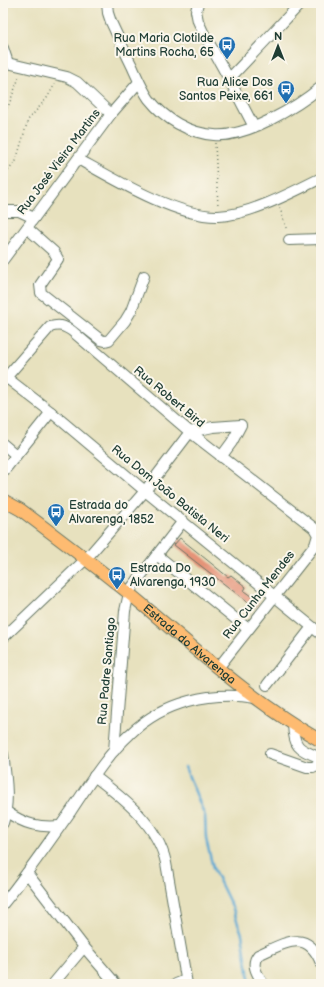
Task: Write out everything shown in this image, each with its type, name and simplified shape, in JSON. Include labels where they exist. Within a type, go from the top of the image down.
[{"type":"main road","name":"Estrada do Alvarenga","points":[[3,500],[21,510],[86,559],[256,698],[293,724],[321,741]]},
{"type":"street","points":[[108,3],[108,13],[111,22],[148,98],[173,122],[194,131],[214,135],[228,134],[254,127],[300,102],[321,87]]},
{"type":"street","points":[[198,3],[196,11],[198,21],[254,127]]},
{"type":"street","points":[[229,79],[301,3]]},
{"type":"street","points":[[3,48],[5,63],[24,66],[67,77],[77,82],[111,114]]},
{"type":"street","name":"Rua José Vieira Martins","points":[[3,260],[111,114],[139,82]]},
{"type":"street","points":[[78,159],[117,181],[160,201],[204,215],[219,216],[250,209],[277,199],[321,178]]},
{"type":"street","points":[[3,211],[19,211],[34,218]]},
{"type":"street","points":[[26,228],[54,252],[58,259],[40,285],[41,293],[101,340],[109,340],[125,321],[135,303],[144,276]]},
{"type":"street","points":[[289,240],[321,239]]},
{"type":"street","name":"Rua Robert Bird","points":[[4,378],[50,327],[57,325],[64,326],[72,331],[190,432],[314,528],[317,532],[317,538]]},
{"type":"street","name":"Rua Dom João Batista Neri","points":[[4,378],[51,412],[144,491],[321,634]]},
{"type":"street","points":[[3,472],[51,412]]},
{"type":"street","points":[[3,638],[86,559],[144,491],[190,432],[213,427],[241,424],[232,442],[221,457]]},
{"type":"street","points":[[3,444],[16,455]]},
{"type":"street","points":[[129,593],[183,521]]},
{"type":"street","name":"Rua Cunha Mendes","points":[[218,668],[315,545],[317,538]]},
{"type":"street","points":[[157,555],[248,629]]},
{"type":"street","name":"Rua Padre Santiago","points":[[114,751],[125,618],[129,593]]},
{"type":"street","points":[[267,685],[312,627]]},
{"type":"street","points":[[225,696],[236,691],[240,685]]},
{"type":"street","points":[[3,904],[27,873],[94,776],[130,733],[163,710],[199,698],[239,696],[256,698]]},
{"type":"street","points":[[270,754],[307,767],[317,765],[321,758],[302,750],[296,745],[293,737],[293,724]]},
{"type":"street","points":[[3,754],[7,794],[7,812],[3,824]]},
{"type":"street","points":[[94,776],[132,807],[144,822],[160,847],[166,863],[186,982],[176,984]]},
{"type":"street","points":[[7,812],[16,818],[37,826],[60,826]]},
{"type":"street","points":[[27,873],[84,947],[116,984]]},
{"type":"street","points":[[263,984],[254,966],[254,960],[258,955],[289,942],[298,940],[311,947],[320,960]]},
{"type":"street","points":[[53,984],[84,947]]},
{"type":"path","points":[[3,110],[8,108],[24,66]]},
{"type":"path","points":[[3,177],[16,161],[28,120],[52,92],[60,75]]},
{"type":"path","points":[[214,135],[219,216]]},
{"type":"path","points":[[277,199],[289,240]]},
{"type":"building","points":[[180,538],[228,577],[231,575],[246,587],[244,591],[259,602],[255,608],[174,545]]},
{"type":"waterway","points":[[185,767],[205,816],[206,839],[213,868],[233,909],[242,934],[250,984]]},
{"type":"place","name":"Rua Maria Clotilde Martins Rocha, 65","points":[[227,60]]},
{"type":"place","name":"Rua Alice Dos Santos Peixe, 661","points":[[286,104]]},
{"type":"place","name":"Estrada do Alvarenga, 1852","points":[[56,527]]},
{"type":"place","name":"Estrada Do Alvarenga, 1930","points":[[117,590]]}]
